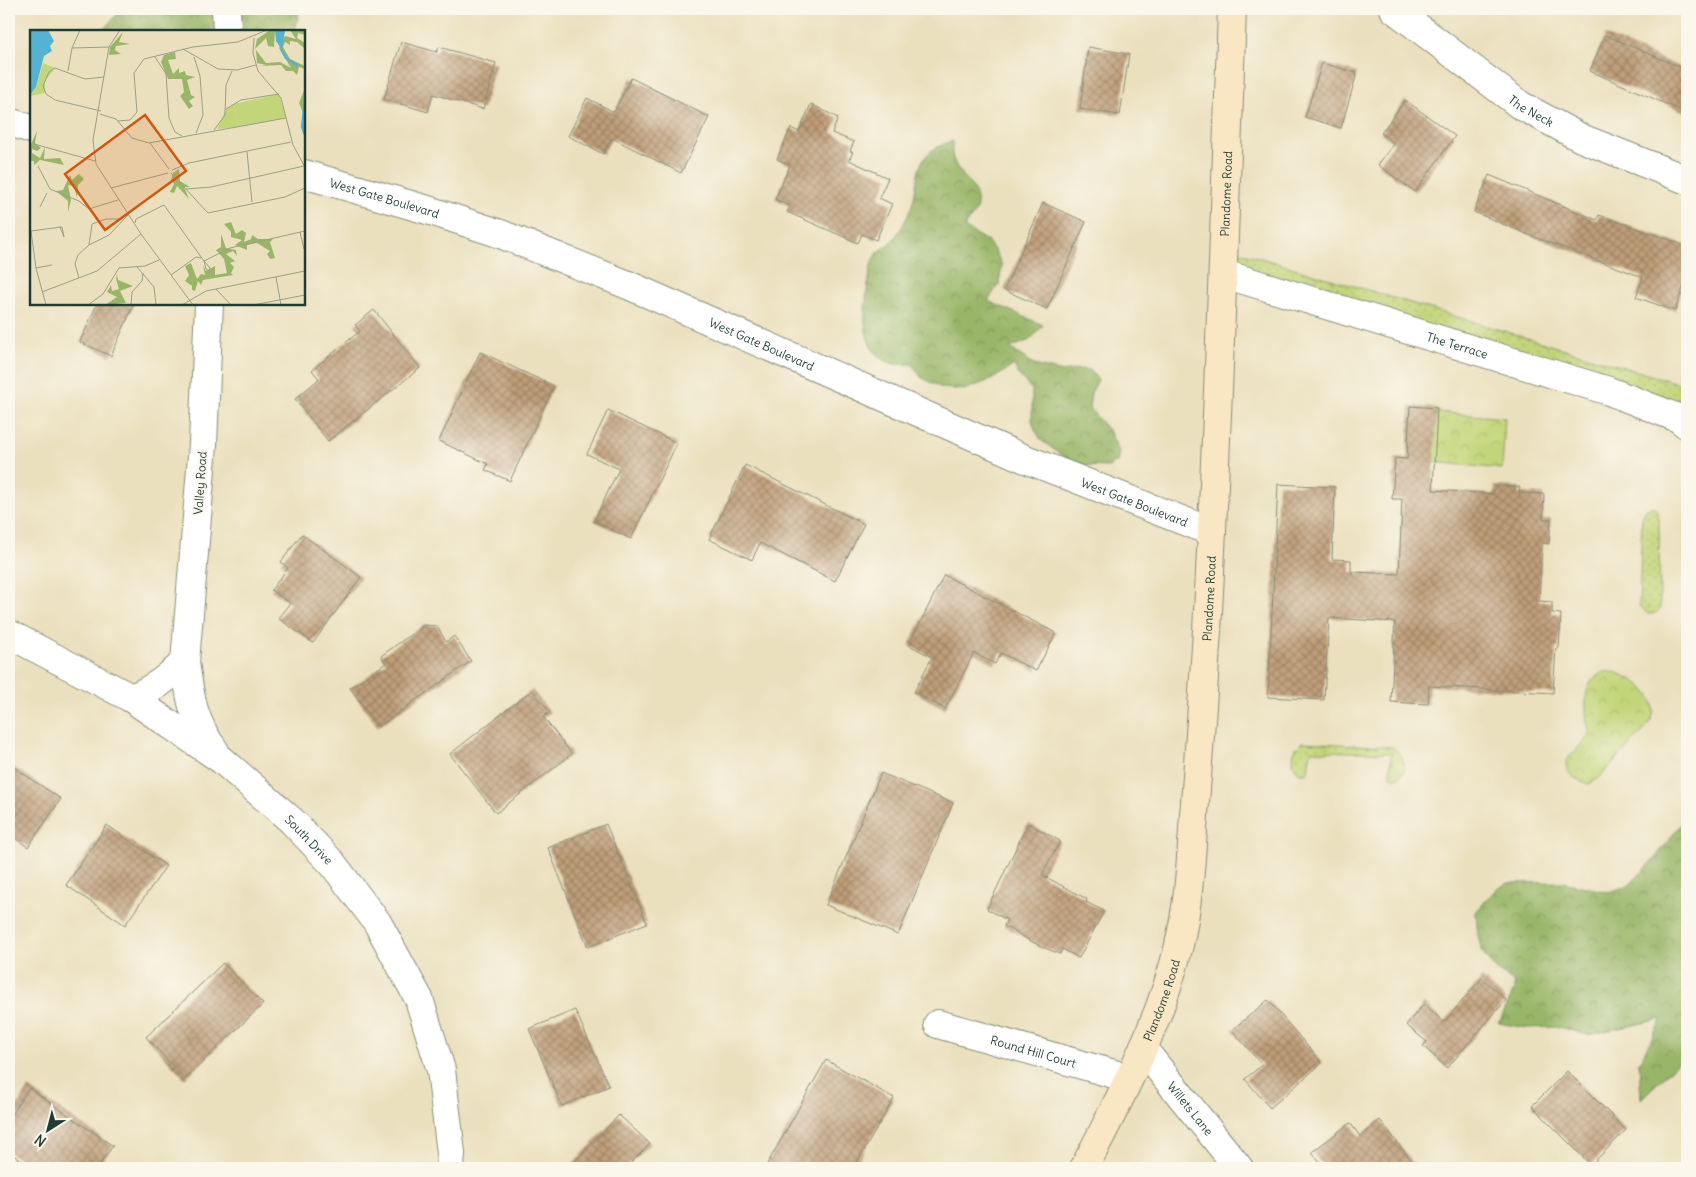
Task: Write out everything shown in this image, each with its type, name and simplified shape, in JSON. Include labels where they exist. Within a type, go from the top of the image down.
[{"type":"main road","name":"Plandome Road","points":[[1084,1168],[1143,1049],[1171,974],[1179,945],[1186,902],[1202,718],[1212,532],[1224,274],[1232,9]]},
{"type":"street","points":[[226,9],[227,30]]},
{"type":"street","name":"The Neck","points":[[1394,9],[1520,105],[1581,138],[1687,180]]},
{"type":"street","points":[[9,122],[30,129]]},
{"type":"street","name":"West Gate Boulevard","points":[[305,174],[431,211],[506,236],[628,285],[1023,458],[1212,532]]},
{"type":"street","name":"The Terrace","points":[[1224,274],[1609,392],[1678,418],[1687,425]]},
{"type":"street","name":"Valley Road","points":[[209,305],[202,463],[185,662],[196,720],[207,740],[222,760]]},
{"type":"street","name":"South Drive","points":[[9,634],[131,698],[222,760],[292,821],[332,863],[377,922],[419,999],[441,1070],[451,1153],[450,1168]]},
{"type":"street","points":[[131,698],[147,692],[162,683],[185,662]]},
{"type":"street","name":"Round Hill Court","points":[[938,1024],[1128,1078]]},
{"type":"street","name":"Willets Lane","points":[[1143,1049],[1239,1168]]},
{"type":"green space","points":[[122,9],[300,9],[295,30],[103,30]]},
{"type":"green space","points":[[953,141],[952,152],[954,161],[977,197],[974,214],[964,227],[988,242],[1002,265],[999,284],[988,301],[1043,325],[1030,340],[1010,348],[1034,365],[1063,372],[1079,369],[1090,370],[1098,380],[1091,393],[1089,408],[1109,431],[1119,451],[1117,462],[1108,467],[1087,466],[1060,454],[1042,441],[1035,430],[1032,420],[1032,390],[1018,374],[1014,365],[993,379],[964,390],[942,388],[921,377],[912,364],[898,364],[884,360],[875,353],[870,343],[866,332],[865,307],[872,261],[891,242],[906,220],[923,161],[929,153],[938,147]]},
{"type":"green space","points":[[1224,247],[1687,386],[1678,418],[1238,278]]},
{"type":"green space","points":[[1436,412],[1505,418],[1502,469],[1434,462]]},
{"type":"green space","points":[[1650,507],[1654,507],[1657,511],[1659,520],[1660,609],[1655,613],[1648,614],[1639,606],[1642,517]]},
{"type":"green space","points":[[1605,672],[1618,673],[1636,682],[1649,695],[1654,710],[1647,727],[1599,778],[1589,784],[1571,775],[1566,765],[1569,757],[1584,742],[1589,733],[1586,699],[1589,686],[1598,675]]},
{"type":"green space","points":[[1303,742],[1393,747],[1402,758],[1404,772],[1396,778],[1393,778],[1390,774],[1391,753],[1311,751],[1308,771],[1306,773],[1299,773],[1294,765],[1293,756],[1296,748]]},
{"type":"green space","points":[[1687,816],[1687,1054],[1641,1099],[1639,1062],[1662,1019],[1588,1035],[1559,1027],[1526,1028],[1499,1023],[1514,990],[1514,983],[1495,968],[1485,956],[1478,935],[1476,912],[1495,890],[1508,883],[1563,882],[1608,892],[1628,886],[1653,861]]},
{"type":"building","points":[[1605,35],[1687,70],[1687,113],[1590,71]]},
{"type":"building","points":[[401,42],[437,52],[439,47],[496,63],[483,109],[433,94],[428,112],[384,99]]},
{"type":"building","points":[[1088,47],[1129,54],[1120,115],[1080,109]]},
{"type":"building","points":[[1322,63],[1357,73],[1341,128],[1305,117]]},
{"type":"building","points":[[631,78],[709,117],[681,173],[612,138],[603,154],[568,136],[587,98],[614,112]]},
{"type":"building","points":[[1405,100],[1455,136],[1415,192],[1378,165],[1394,143],[1381,133]]},
{"type":"building","points":[[811,104],[838,118],[832,133],[854,142],[850,151],[853,152],[849,160],[888,178],[879,198],[892,204],[876,240],[862,234],[858,243],[787,212],[790,206],[775,199],[790,165],[777,159],[791,128],[799,132]]},
{"type":"building","points":[[1489,175],[1597,220],[1599,215],[1687,246],[1687,276],[1675,311],[1636,297],[1643,277],[1534,237],[1474,212]]},
{"type":"building","points":[[1043,203],[1086,222],[1047,309],[1004,290]]},
{"type":"building","points":[[97,305],[134,305],[111,356],[80,342]]},
{"type":"building","points":[[374,310],[420,368],[328,441],[295,399],[319,379],[312,370],[360,331],[355,325]]},
{"type":"building","points":[[480,352],[554,386],[510,481],[485,470],[488,464],[439,441]]},
{"type":"building","points":[[1410,406],[1437,408],[1433,490],[1494,494],[1495,486],[1520,487],[1519,493],[1544,494],[1543,519],[1551,519],[1549,544],[1542,543],[1539,601],[1552,602],[1552,613],[1561,614],[1559,648],[1556,648],[1553,693],[1429,686],[1428,704],[1391,702],[1395,622],[1329,618],[1324,700],[1268,697],[1278,484],[1335,487],[1332,559],[1351,560],[1351,572],[1399,574],[1402,499],[1392,499],[1395,458],[1407,459]]},
{"type":"building","points":[[608,410],[677,443],[631,539],[594,521],[619,469],[587,454]]},
{"type":"building","points":[[745,465],[864,524],[835,581],[760,543],[752,560],[709,539]]},
{"type":"building","points":[[302,534],[361,577],[313,643],[278,618],[290,603],[271,590],[288,568],[281,562]]},
{"type":"building","points":[[944,575],[1056,633],[1036,671],[1001,653],[995,664],[974,653],[945,709],[914,692],[932,657],[909,645]]},
{"type":"building","points":[[424,625],[437,626],[446,642],[454,636],[471,661],[378,727],[350,688],[386,663],[381,656]]},
{"type":"building","points":[[532,690],[550,712],[543,717],[572,754],[496,813],[450,754]]},
{"type":"building","points":[[9,764],[61,799],[28,847],[9,834]]},
{"type":"building","points":[[881,773],[953,803],[898,935],[826,905]]},
{"type":"building","points":[[1028,823],[1060,841],[1042,875],[1087,899],[1086,902],[1104,911],[1079,958],[1062,949],[1060,954],[1040,946],[1004,926],[1007,920],[987,909]]},
{"type":"building","points":[[606,824],[647,923],[588,947],[548,848]]},
{"type":"building","points":[[107,825],[166,866],[125,925],[66,885]]},
{"type":"building","points":[[223,963],[263,1004],[185,1079],[146,1037]]},
{"type":"building","points":[[1482,978],[1506,1000],[1447,1068],[1423,1046],[1427,1042],[1406,1025],[1424,1004],[1444,1022]]},
{"type":"building","points":[[1268,1000],[1322,1063],[1270,1108],[1245,1079],[1262,1065],[1232,1030]]},
{"type":"building","points":[[575,1010],[609,1086],[562,1106],[529,1029]]},
{"type":"building","points":[[826,1060],[894,1098],[854,1168],[765,1168]]},
{"type":"building","points":[[1567,1071],[1626,1130],[1591,1165],[1532,1106]]},
{"type":"building","points":[[29,1088],[113,1146],[97,1168],[32,1168],[9,1152],[9,1118]]},
{"type":"building","points":[[619,1115],[650,1144],[626,1168],[569,1168]]},
{"type":"building","points":[[1380,1120],[1417,1168],[1325,1168],[1312,1152],[1350,1123],[1360,1136]]}]
